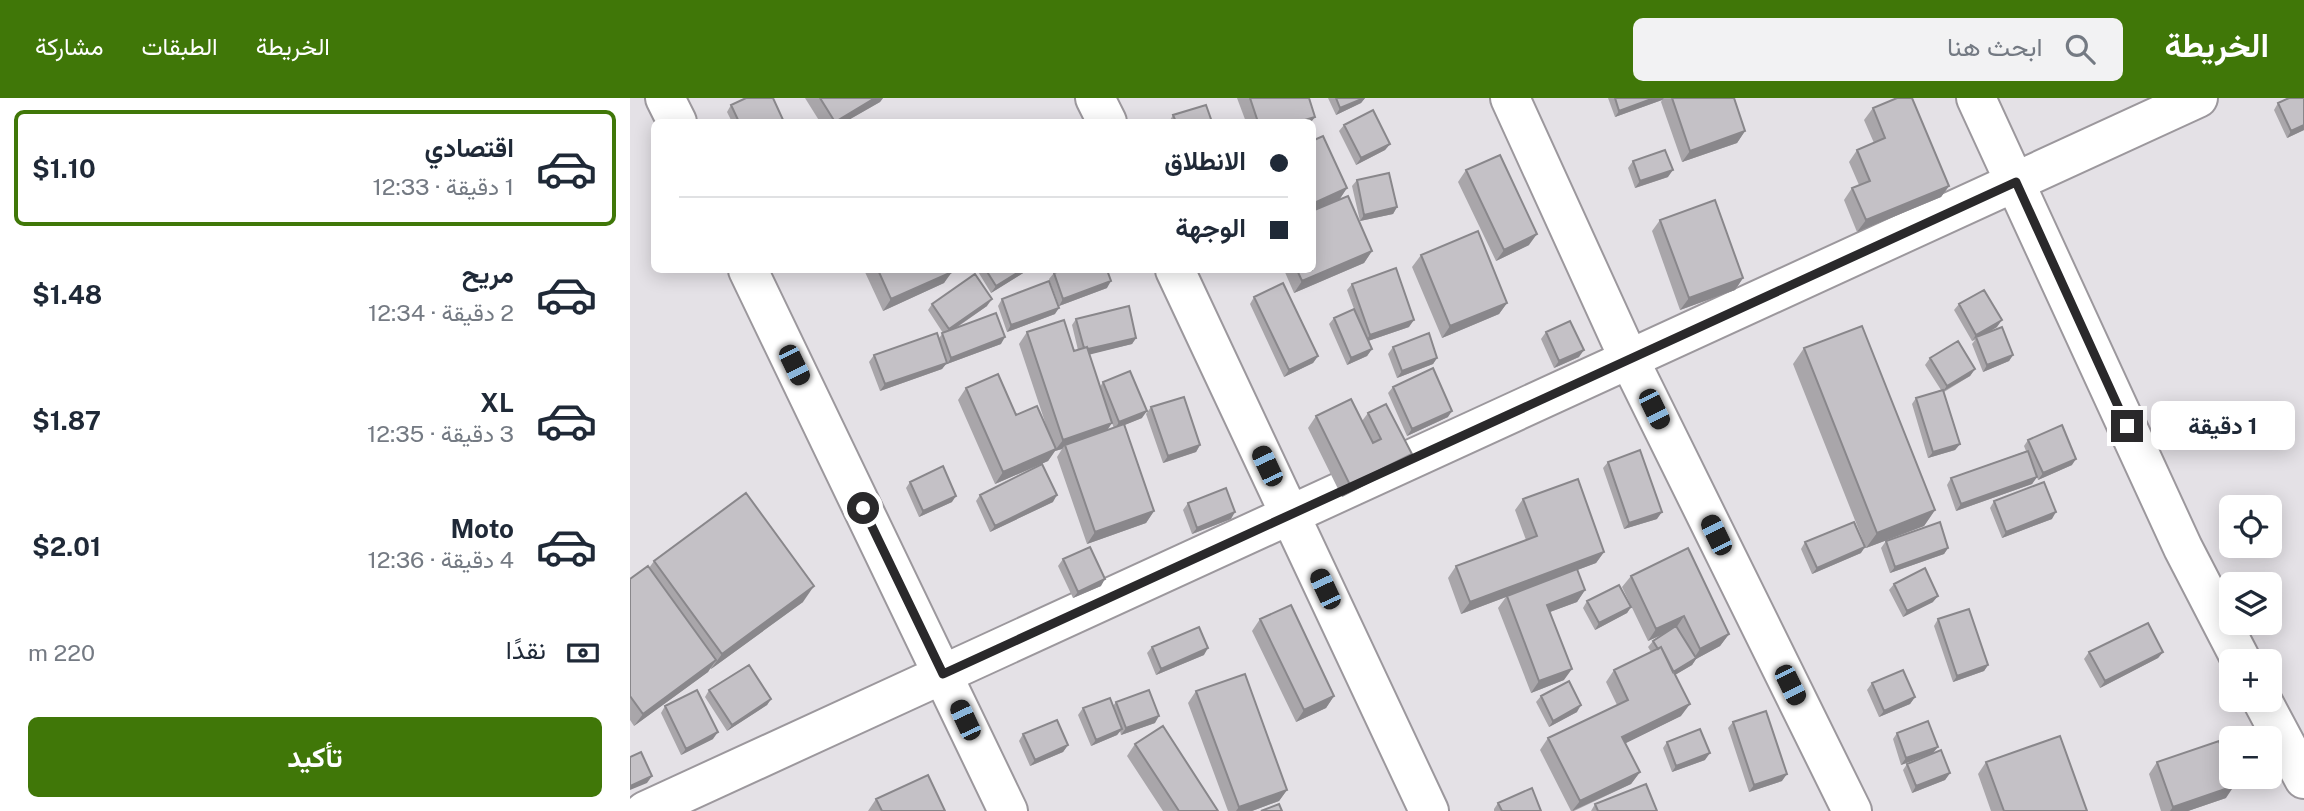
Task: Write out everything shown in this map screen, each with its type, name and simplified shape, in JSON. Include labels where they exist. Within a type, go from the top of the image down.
[{"type":"street","points":[[665,98],[676,119]]},
{"type":"street","points":[[1095,98],[1106,119]]},
{"type":"street","points":[[1510,98],[1629,359],[1852,811]]},
{"type":"street","points":[[1976,98],[2183,548],[2235,649]]},
{"type":"street","points":[[645,811],[2198,98]]},
{"type":"street","points":[[749,273],[1008,811]]},
{"type":"street","points":[[1176,273],[1429,811]]},
{"type":"street","points":[[2269,712],[2304,779]]},
{"type":"building","points":[[746,98],[773,98],[783,119],[738,119],[731,105]]},
{"type":"building","points":[[820,98],[875,98],[840,119],[833,119]]},
{"type":"building","points":[[1250,98],[1309,98],[1315,117],[1308,119],[1257,119]]},
{"type":"building","points":[[1336,98],[1364,98],[1340,108]]},
{"type":"building","points":[[1615,98],[1654,98],[1619,111]]},
{"type":"building","points":[[1672,98],[1734,98],[1745,131],[1690,151]]},
{"type":"building","points":[[1897,98],[1912,98],[1949,186],[1866,220],[1852,188],[1870,181],[1857,150],[1885,138],[1873,108]]},
{"type":"building","points":[[2289,98],[2304,98],[2304,125],[2291,131],[2278,103]]},
{"type":"building","points":[[1206,105],[1211,119],[1175,119],[1173,115]]},
{"type":"building","points":[[1373,110],[1390,144],[1361,158],[1344,125]]},
{"type":"building","points":[[1323,136],[1347,188],[1316,202],[1316,139]]},
{"type":"building","points":[[1665,150],[1673,170],[1640,181],[1633,161]]},
{"type":"building","points":[[1500,155],[1537,234],[1504,250],[1466,170]]},
{"type":"building","points":[[1389,173],[1397,207],[1364,215],[1357,180]]},
{"type":"building","points":[[1348,196],[1372,251],[1302,281],[1298,273],[1316,273],[1316,209]]},
{"type":"building","points":[[1715,200],[1743,278],[1689,298],[1660,220]]},
{"type":"building","points":[[1478,231],[1507,303],[1450,326],[1421,255]]},
{"type":"building","points":[[1396,268],[1414,320],[1370,335],[1352,284]]},
{"type":"building","points":[[879,273],[950,273],[891,299]]},
{"type":"building","points":[[988,273],[1017,273],[996,286]]},
{"type":"building","points":[[1054,273],[1108,273],[1111,281],[1063,299]]},
{"type":"building","points":[[975,274],[992,299],[949,329],[932,304]]},
{"type":"building","points":[[1049,281],[1059,308],[1011,325],[1002,299]]},
{"type":"building","points":[[1283,283],[1318,356],[1289,370],[1254,297]]},
{"type":"building","points":[[1984,290],[2002,320],[1976,335],[1959,304]]},
{"type":"building","points":[[1129,306],[1136,338],[1084,348],[1076,319]]},
{"type":"building","points":[[1354,309],[1372,349],[1351,358],[1334,318]]},
{"type":"building","points":[[996,313],[1005,337],[951,358],[942,333]]},
{"type":"building","points":[[1064,320],[1074,351],[1087,347],[1112,423],[1063,440],[1027,332]]},
{"type":"building","points":[[1570,321],[1584,350],[1559,361],[1546,332]]},
{"type":"building","points":[[1862,326],[1935,510],[1877,533],[1804,348]]},
{"type":"building","points":[[2002,327],[2013,355],[1987,365],[1976,337]]},
{"type":"building","points":[[937,333],[947,363],[885,384],[874,355]]},
{"type":"building","points":[[1429,333],[1437,358],[1402,371],[1393,347]]},
{"type":"building","points":[[1958,341],[1975,369],[1947,386],[1930,358]]},
{"type":"building","points":[[1433,368],[1452,411],[1412,429],[1393,387]]},
{"type":"building","points":[[1130,371],[1147,411],[1119,422],[1103,382]]},
{"type":"building","points":[[998,374],[1016,415],[1037,406],[1056,449],[1003,472],[966,388]]},
{"type":"building","points":[[1943,390],[1960,444],[1933,452],[1916,398]]},
{"type":"building","points":[[1184,397],[1200,445],[1168,456],[1151,407]]},
{"type":"building","points":[[1351,399],[1373,443],[1381,439],[1368,413],[1386,404],[1412,454],[1350,485],[1316,416]]},
{"type":"building","points":[[1124,424],[1154,511],[1095,532],[1065,445]]},
{"type":"building","points":[[2062,425],[2076,459],[2043,473],[2028,440]]},
{"type":"building","points":[[1640,450],[1662,512],[1629,523],[1608,462]]},
{"type":"building","points":[[2028,451],[2037,477],[1961,504],[1951,478]]},
{"type":"building","points":[[1042,464],[1057,495],[995,526],[980,495]]},
{"type":"building","points":[[943,466],[956,496],[923,511],[910,482]]},
{"type":"building","points":[[1578,479],[1604,552],[1470,602],[1456,566],[1537,536],[1523,499]]},
{"type":"building","points":[[2044,482],[2056,512],[2006,532],[1994,501]]},
{"type":"building","points":[[1226,488],[1235,512],[1197,528],[1188,503]]},
{"type":"building","points":[[746,493],[814,586],[722,654],[654,561]]},
{"type":"building","points":[[1854,522],[1865,547],[1817,568],[1805,542]]},
{"type":"building","points":[[1940,522],[1948,548],[1895,567],[1886,541]]},
{"type":"building","points":[[1090,547],[1105,579],[1078,592],[1063,559]]},
{"type":"building","points":[[1688,548],[1729,634],[1700,649],[1684,616],[1656,629],[1631,576]]},
{"type":"building","points":[[648,566],[716,660],[643,714],[630,696],[630,579]]},
{"type":"building","points":[[1925,568],[1938,596],[1907,611],[1894,584]]},
{"type":"building","points":[[1577,569],[1585,590],[1547,605],[1572,669],[1539,681],[1507,596]]},
{"type":"building","points":[[1619,585],[1631,607],[1599,623],[1587,601]]},
{"type":"building","points":[[1291,605],[1334,696],[1304,710],[1260,619]]},
{"type":"building","points":[[1969,609],[1988,665],[1957,676],[1938,619]]},
{"type":"building","points":[[2148,623],[2163,652],[2105,681],[2089,652]]},
{"type":"building","points":[[1676,626],[1696,658],[1673,672],[1661,647],[1658,649],[1653,641]]},
{"type":"building","points":[[1199,627],[1208,648],[1161,669],[1152,647]]},
{"type":"building","points":[[1661,647],[1690,704],[1622,737],[1640,772],[1580,801],[1548,738],[1628,700],[1614,670]]},
{"type":"building","points":[[749,665],[771,699],[732,725],[709,690]]},
{"type":"building","points":[[1903,670],[1915,697],[1884,711],[1872,683]]},
{"type":"building","points":[[1245,674],[1287,790],[1239,807],[1196,691]]},
{"type":"building","points":[[1569,681],[1581,705],[1553,721],[1541,696]]},
{"type":"building","points":[[697,690],[718,732],[686,749],[665,706]]},
{"type":"building","points":[[1149,690],[1159,716],[1126,728],[1116,702]]},
{"type":"building","points":[[1110,698],[1122,729],[1096,740],[1083,708]]},
{"type":"building","points":[[1766,711],[1787,774],[1754,785],[1733,722]]},
{"type":"building","points":[[1057,720],[1068,745],[1035,760],[1023,734]]},
{"type":"building","points":[[1928,721],[1938,747],[1906,758],[1897,733]]},
{"type":"building","points":[[1163,726],[1218,811],[1179,811],[1135,744]]},
{"type":"building","points":[[1700,729],[1710,753],[1676,766],[1667,742]]},
{"type":"building","points":[[2060,736],[2087,811],[2004,811],[1986,762]]},
{"type":"building","points":[[2219,741],[2219,789],[2225,789],[2173,807],[2157,762]]},
{"type":"building","points":[[1941,750],[1950,773],[1916,786],[1907,764]]},
{"type":"building","points":[[641,752],[652,776],[630,786],[630,757]]},
{"type":"building","points":[[928,775],[945,811],[882,811],[876,799]]},
{"type":"building","points":[[1646,784],[1657,811],[1598,811],[1595,804]]},
{"type":"building","points":[[1532,788],[1541,811],[1502,811],[1498,803]]},
{"type":"building","points":[[1279,804],[1282,811],[1261,811]]},
{"type":"route","points":[[863,508],[943,674],[2016,182],[2127,426]]}]
